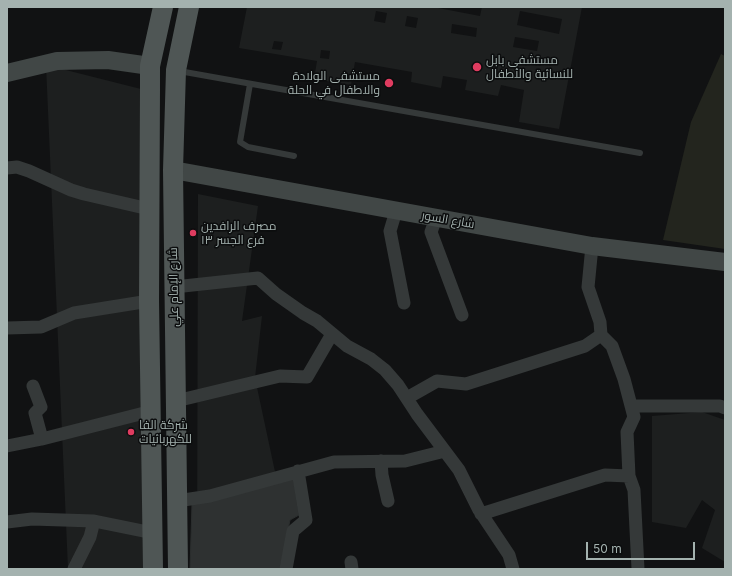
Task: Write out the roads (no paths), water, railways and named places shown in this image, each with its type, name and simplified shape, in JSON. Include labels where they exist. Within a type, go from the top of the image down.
[{"type":"main road","name":"شارع الإمام علي","points":[[153,569],[152,411],[149,301],[150,66],[163,7]]},
{"type":"main road","name":"شارع الإمام علي","points":[[178,569],[173,170],[176,70],[189,7]]},
{"type":"main road","points":[[150,66],[176,70]]},
{"type":"street","points":[[7,72],[57,60],[108,60],[150,66]]},
{"type":"street","points":[[7,168],[17,168],[29,171],[71,190],[84,194],[149,209]]},
{"type":"street","name":"شارع السور","points":[[173,170],[592,246],[725,262]]},
{"type":"street","points":[[396,211],[390,231],[404,303]]},
{"type":"street","points":[[436,218],[432,232],[462,315]]},
{"type":"street","points":[[592,246],[588,287],[600,322],[601,335],[612,346],[624,379],[634,417],[627,432],[629,476],[634,490],[638,569]]},
{"type":"street","points":[[174,287],[258,278],[276,294],[317,321],[347,346],[371,359],[385,370],[398,385],[417,414],[459,470],[481,514],[509,555],[513,569]]},
{"type":"street","points":[[7,328],[41,327],[74,313],[149,301]]},
{"type":"street","points":[[176,401],[280,376],[306,377],[332,334]]},
{"type":"street","points":[[407,398],[437,381],[466,384],[585,346],[601,335]]},
{"type":"street","points":[[33,386],[41,407],[35,413],[42,439]]},
{"type":"street","points":[[631,406],[720,406],[725,408]]},
{"type":"street","points":[[7,446],[42,439],[152,411]]},
{"type":"street","points":[[177,501],[210,496],[334,462],[405,461],[445,451]]},
{"type":"street","points":[[381,461],[382,475],[388,501]]},
{"type":"street","points":[[286,569],[293,531],[306,520],[298,471]]},
{"type":"street","points":[[481,514],[605,475],[629,476]]},
{"type":"street","points":[[7,522],[32,519],[94,521],[153,533]]},
{"type":"street","points":[[74,569],[90,536],[94,521]]},
{"type":"lane","points":[[176,70],[640,153]]},
{"type":"lane","points":[[250,84],[240,142],[248,147],[294,156]]},
{"type":"place","name":"مستشفى بابل للنسائية والأطفال","points":[[477,67]]},
{"type":"place","name":"مستشفى الولادة والاطفال في الحلة","points":[[389,83]]},
{"type":"place","name":"مصرف الرافدين فرع الجسر ١٣","points":[[193,233]]},
{"type":"place","name":"شركة الفا للكهربائيات","points":[[131,432]]}]
